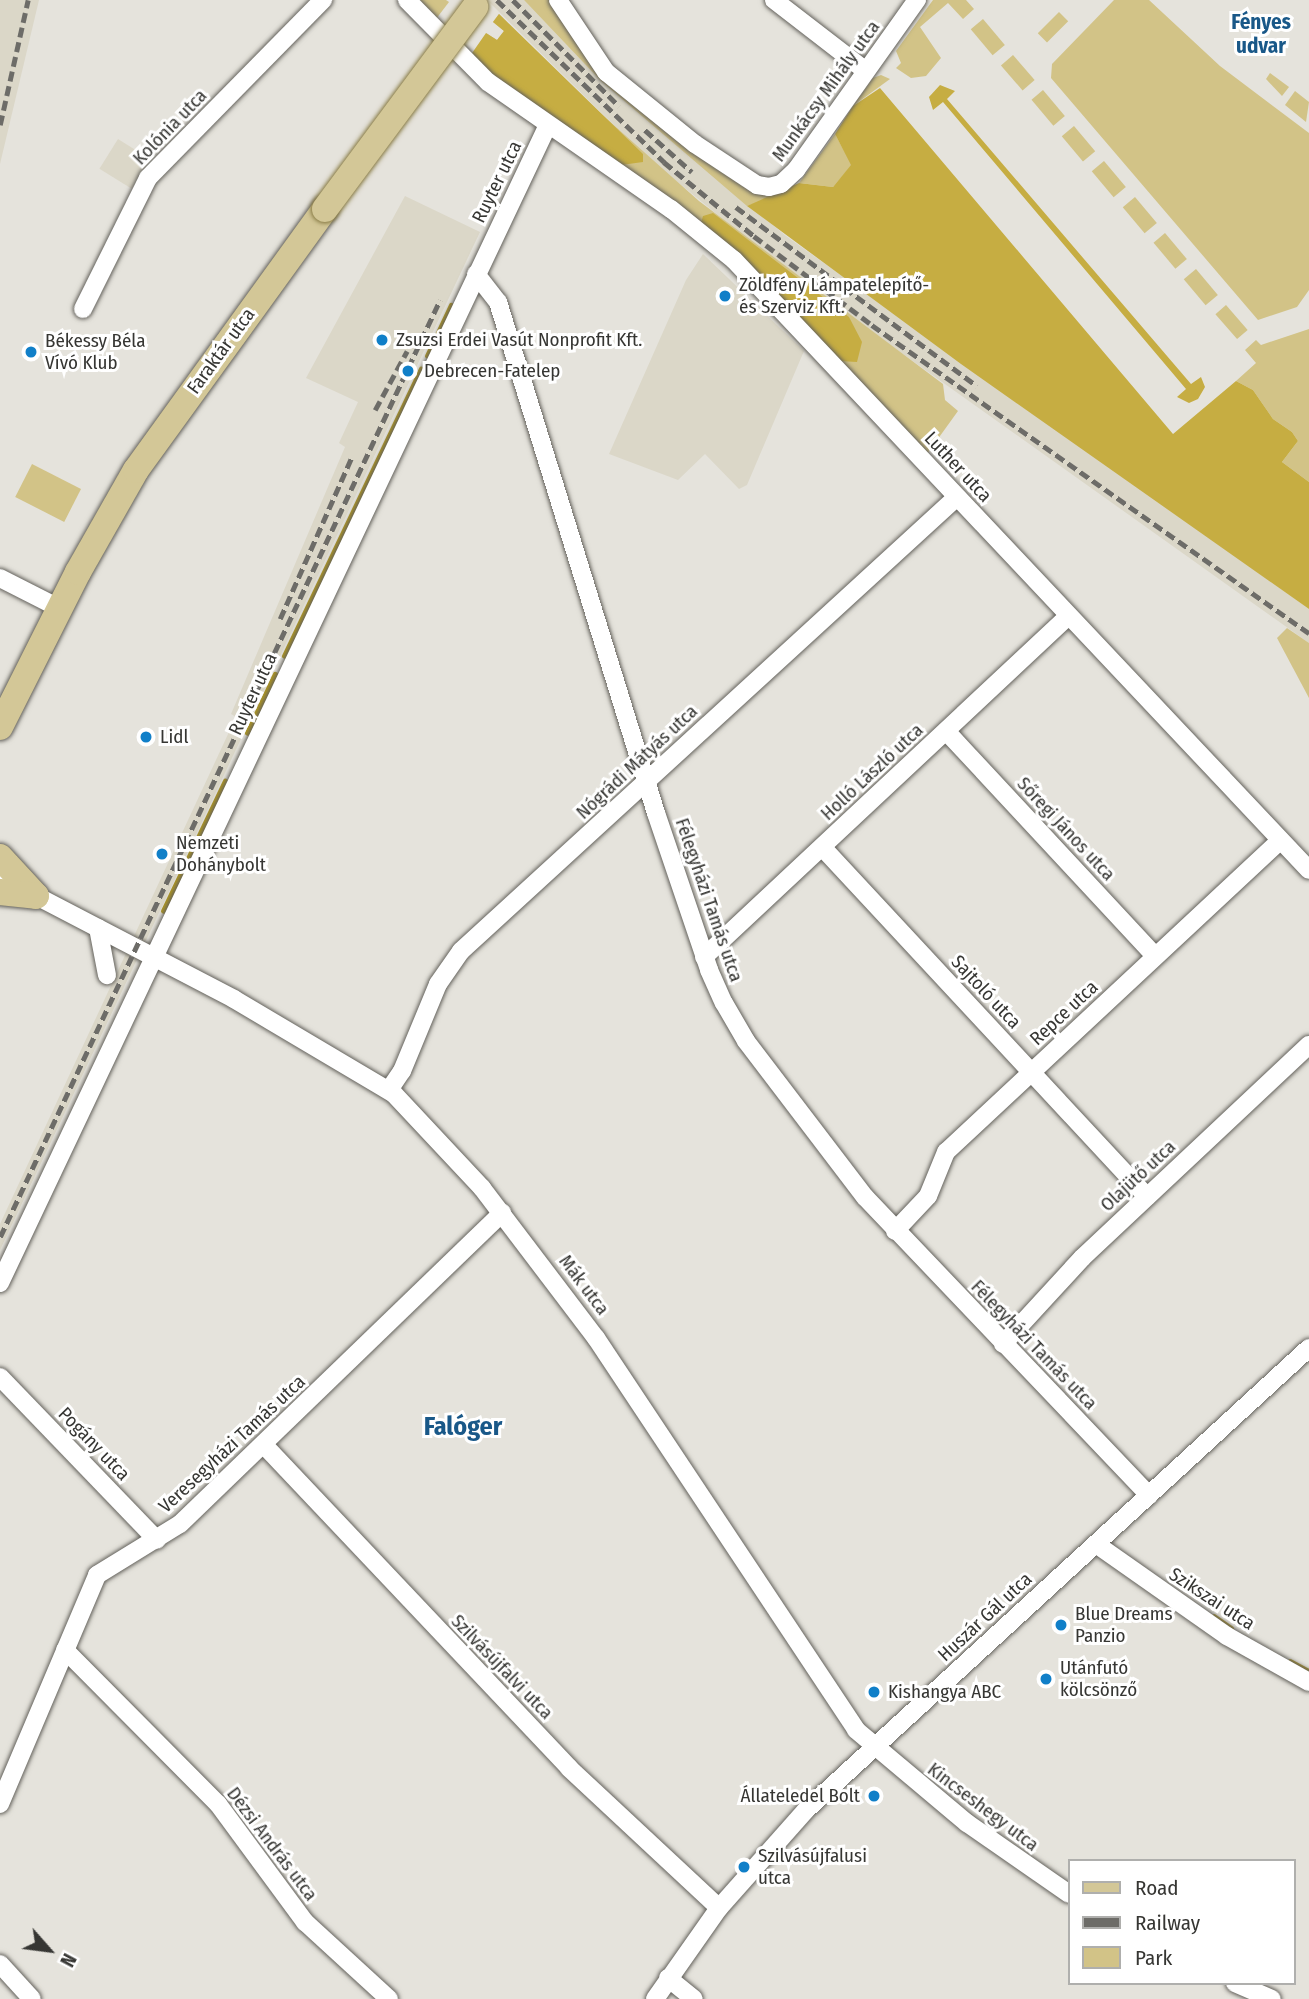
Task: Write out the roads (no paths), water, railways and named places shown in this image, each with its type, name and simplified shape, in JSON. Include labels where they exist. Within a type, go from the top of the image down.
[{"type":"main road","name":"Faraktár utca","points":[[0,727],[78,572],[136,470],[481,0]]},
{"type":"main road","points":[[0,857],[36,896]]},
{"type":"main road","points":[[0,892],[36,896]]},
{"type":"street","name":"Kolónia utca","points":[[83,309],[148,178],[323,0]]},
{"type":"street","name":"Luther utca","points":[[407,0],[480,75],[646,191],[726,253],[1309,870]]},
{"type":"street","name":"Munkácsy Mihály utca","points":[[558,0],[606,72],[695,144],[757,185],[775,186],[791,176],[917,0]]},
{"type":"street","points":[[774,0],[866,71]]},
{"type":"street","name":"Ruyter utca","points":[[0,1283],[548,125]]},
{"type":"street","name":"Félegyházi Tamás utca","points":[[476,274],[498,302],[704,957],[746,1041],[839,1166],[895,1231],[1149,1495]]},
{"type":"street","name":"Nógrádi Mátyás utca","points":[[389,1090],[402,1071],[450,964],[957,497]]},
{"type":"street","points":[[0,578],[59,608]]},
{"type":"street","name":"Holló László utca","points":[[704,957],[1068,616]]},
{"type":"street","name":"Sőregi János utca","points":[[946,731],[1156,957]]},
{"type":"street","name":"Repce utca","points":[[895,1231],[928,1196],[943,1155],[1280,840]]},
{"type":"street","name":"Sajtoló utca","points":[[823,848],[1147,1197]]},
{"type":"street","name":"Mák utca","points":[[0,877],[153,956],[389,1090],[502,1213],[626,1379],[851,1723],[874,1748]]},
{"type":"street","points":[[99,929],[107,975]]},
{"type":"street","name":"Olajütő utca","points":[[1003,1344],[1147,1197],[1309,1045]]},
{"type":"street","name":"Veresegyházi Tamás utca","points":[[0,1804],[97,1575],[157,1540],[264,1445],[502,1213]]},
{"type":"street","name":"Huszár Gál utca","points":[[655,1999],[719,1908],[777,1839],[1309,1348]]},
{"type":"street","name":"Pogány utca","points":[[0,1377],[157,1540]]},
{"type":"street","name":"Szilvásújfalvi utca","points":[[264,1445],[569,1768],[719,1908]]},
{"type":"street","name":"Szikszai utca","points":[[1096,1544],[1227,1636],[1309,1682]]},
{"type":"street","name":"Dézsi András utca","points":[[65,1650],[218,1804],[305,1922],[389,1999]]},
{"type":"street","name":"Kincseshegy utca","points":[[874,1748],[967,1823],[1068,1893]]},
{"type":"street","points":[[0,1964],[32,1999]]},
{"type":"street","points":[[668,1978],[694,1999]]},
{"type":"street","points":[[1240,1985],[1272,1999]]},
{"type":"waterway","points":[[427,356],[451,305]]},
{"type":"waterway","points":[[284,656],[421,369]]},
{"type":"waterway","points":[[247,733],[275,674]]},
{"type":"waterway","points":[[163,911],[225,781]]},
{"type":"waterway","points":[[1214,1616],[1231,1628]]},
{"type":"waterway","points":[[1290,1661],[1309,1671]]},
{"type":"railway","points":[[0,125],[28,0]]},
{"type":"railway","points":[[497,0],[664,162],[754,236],[872,325],[1309,633]]},
{"type":"railway","points":[[513,0],[619,106]]},
{"type":"railway","points":[[645,130],[692,172]]},
{"type":"railway","points":[[736,207],[977,386]]},
{"type":"railway","points":[[0,1237],[440,300]]},
{"type":"railway","points":[[375,410],[407,351]]},
{"type":"railway","points":[[280,619],[351,459]]},
{"type":"place","name":"Zöldfény Lámpatelepítő- és Szerviz Kft.","points":[[725,296]]},
{"type":"place","name":"Zsuzsi Erdei Vasút Nonprofit Kft.","points":[[382,340]]},
{"type":"place","name":"Békessy Béla Vívó Klub","points":[[31,352]]},
{"type":"place","name":"Debrecen-Fatelep","points":[[408,371]]},
{"type":"place","name":"Lidl","points":[[146,737]]},
{"type":"place","name":"Nemzeti Dohánybolt","points":[[162,854]]},
{"type":"place","name":"Blue Dreams Panzio","points":[[1061,1625]]},
{"type":"place","name":"Utánfutó kölcsönző","points":[[1046,1679]]},
{"type":"place","name":"Kishangya ABC","points":[[874,1692]]},
{"type":"place","name":"Állateledel Bolt","points":[[874,1796]]},
{"type":"place","name":"Szilvásújfalusi utca","points":[[744,1867]]},
{"type":"district","name":"Fényes udvar","points":[[1261,34]]},
{"type":"district","name":"Falóger","points":[[463,1427]]}]
